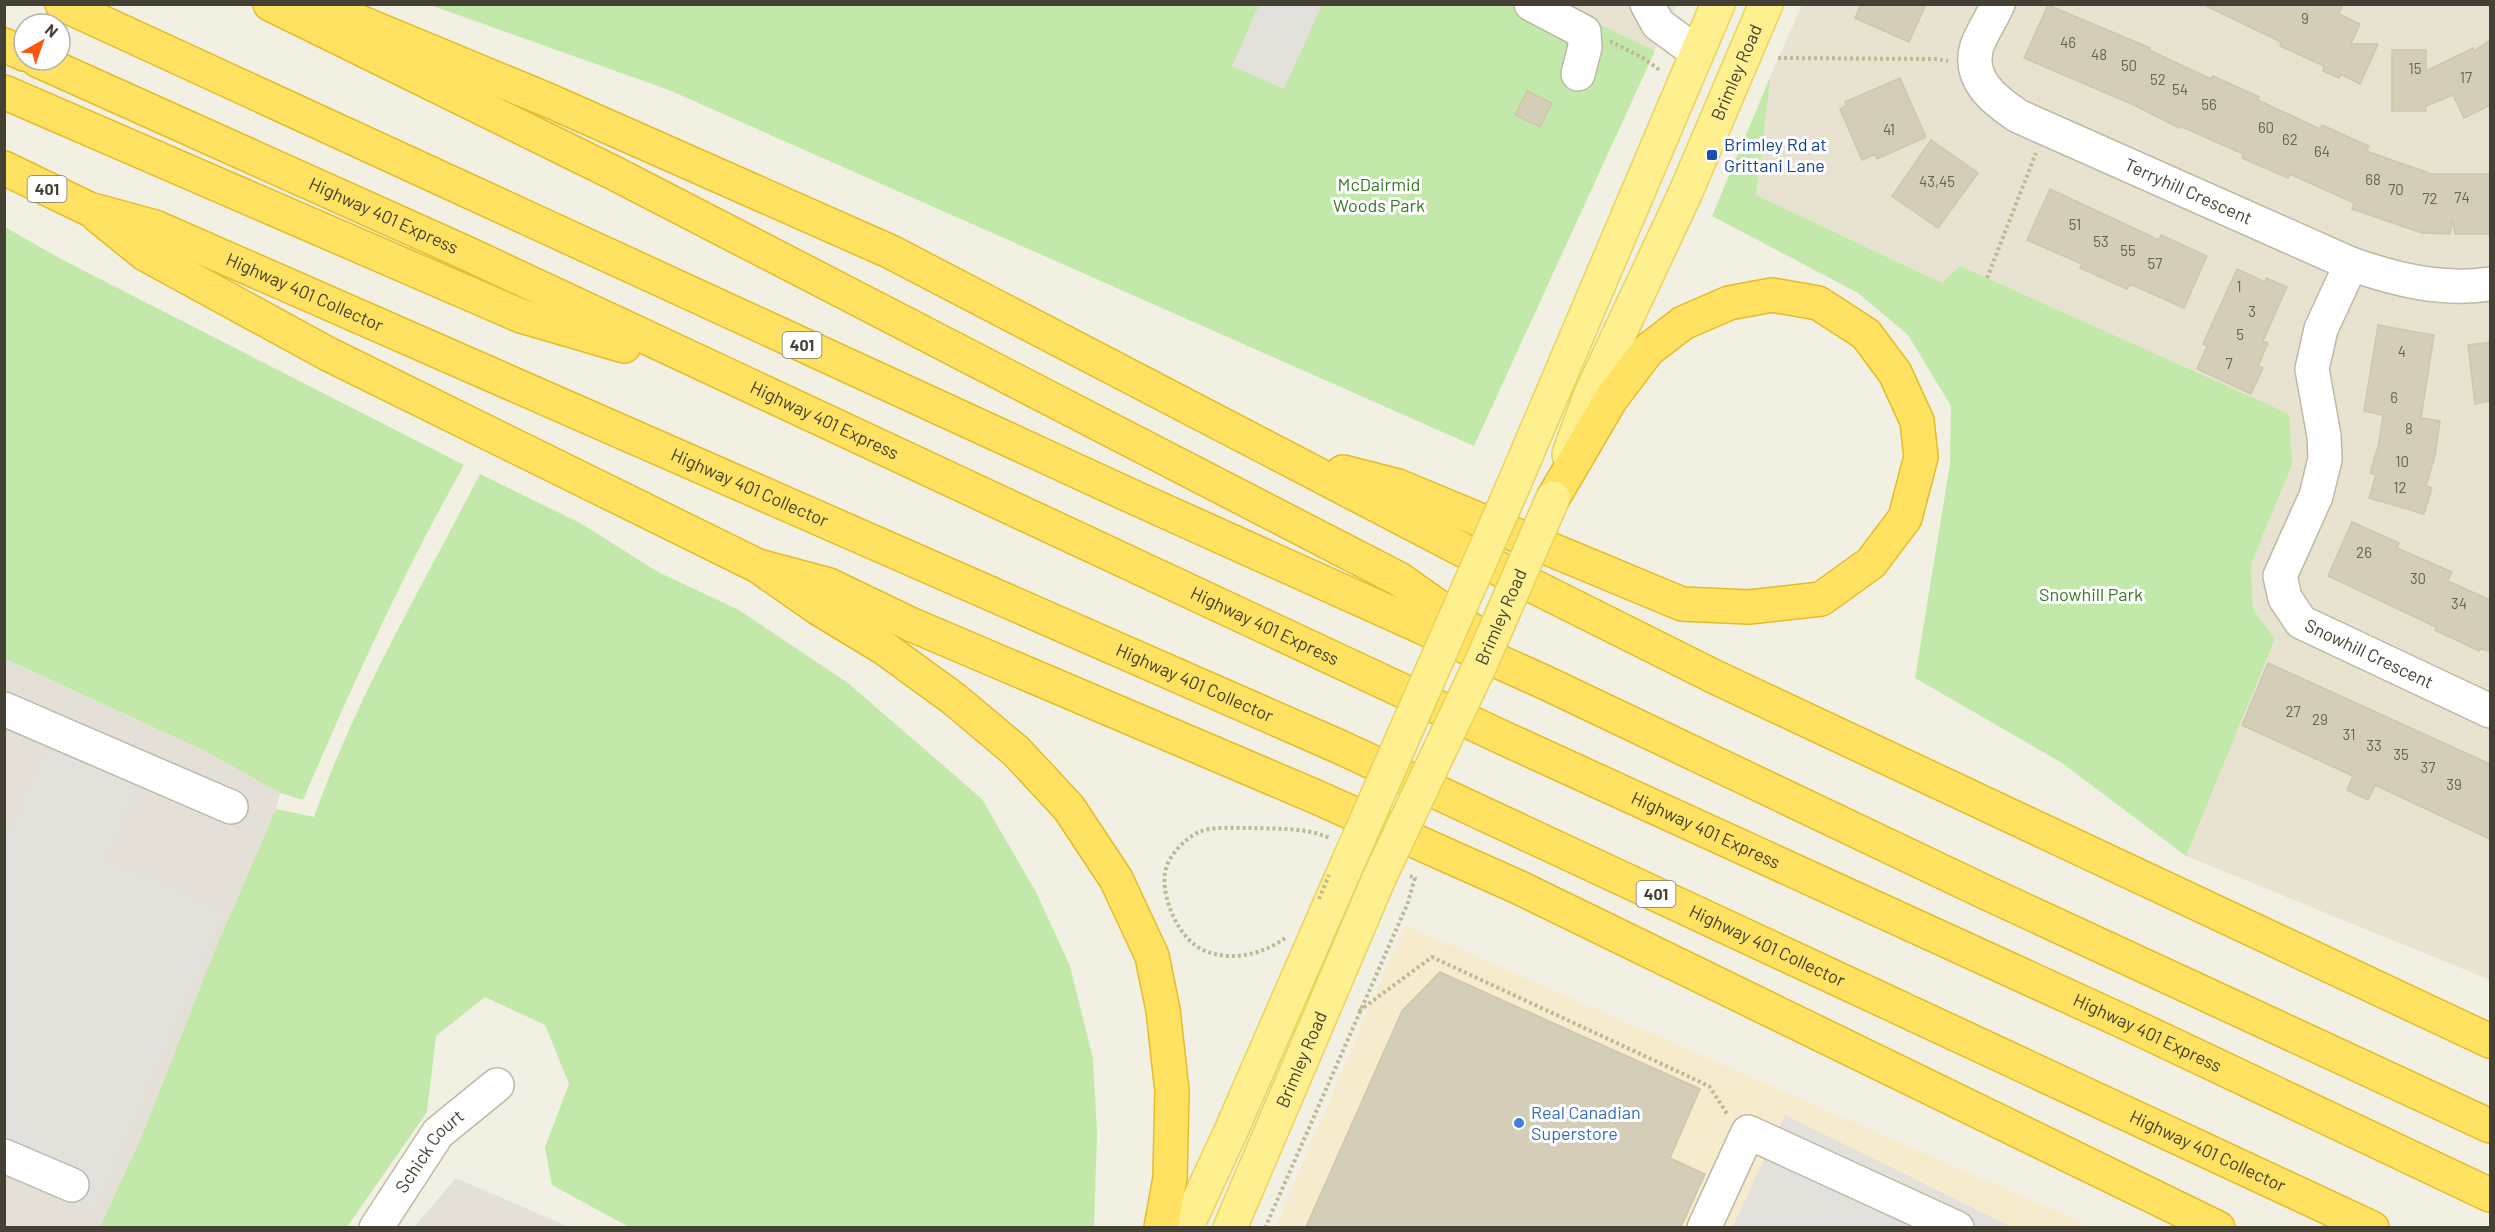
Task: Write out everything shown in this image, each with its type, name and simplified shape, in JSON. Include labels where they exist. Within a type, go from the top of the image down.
[{"type":"highway","name":"401","points":[[62,4],[1120,491],[1544,682],[1987,893],[2490,1126]]},
{"type":"highway","points":[[270,4],[614,173],[1399,579],[1544,682]]},
{"type":"highway","points":[[316,4],[550,101],[891,252],[1507,573],[1717,678],[2490,1039]]},
{"type":"highway","name":"Highway 401 Express","points":[[64,72],[465,253],[1521,746],[2120,1020],[2490,1195]]},
{"type":"highway","points":[[4,92],[521,316],[720,374]]},
{"type":"highway","name":"Highway 401 Collector","points":[[4,168],[89,209],[155,227],[1340,747],[2364,1225]]},
{"type":"highway","points":[[89,209],[144,254],[328,354],[758,566],[818,608],[884,648],[954,699],[1016,752],[1069,808],[1116,879],[1152,956],[1163,1010],[1172,1091],[1170,1178],[1161,1227]]},
{"type":"highway","points":[[1289,458],[1398,486],[1682,604],[1749,607],[1821,599],[1871,563],[1905,518],[1920,457],[1917,421],[1895,373],[1866,334],[1818,303],[1772,295],[1729,303],[1683,323],[1648,350],[1611,399],[1553,498]]},
{"type":"highway","points":[[758,566],[829,585],[910,624],[1314,796],[1518,887],[2218,1227]]},
{"type":"main road","name":"Brimley Road","points":[[1186,1227],[1231,1131],[1514,484],[1718,4]]},
{"type":"main road","name":"Brimley Road","points":[[1230,1227],[1380,876],[1482,661],[1553,498],[1590,396],[1685,194],[1766,4]]},
{"type":"street","points":[[1531,4],[1584,32],[1586,47],[1578,74]]},
{"type":"street","points":[[1647,4],[1658,24],[1696,52]]},
{"type":"street","points":[[1974,64],[1977,45],[1998,4]]},
{"type":"street","name":"Terryhill Crescent","points":[[1974,64],[1987,93],[2018,116],[2351,264],[2396,279],[2458,287],[2490,284]]},
{"type":"street","name":"Snowhill Crescent","points":[[2351,264],[2321,329],[2312,369],[2324,436],[2325,459],[2316,496],[2280,576],[2285,598],[2301,622],[2490,711]]},
{"type":"street","points":[[4,709],[231,807]]},
{"type":"street","name":"Schick Court","points":[[376,1227],[438,1133],[497,1085]]},
{"type":"street","points":[[1704,1227],[1748,1132],[1957,1227]]},
{"type":"street","points":[[4,1156],[72,1185]]},
{"type":"path","points":[[1584,32],[1598,35],[1643,58],[1668,76]]},
{"type":"path","points":[[1778,58],[1936,58],[1974,64]]},
{"type":"path","points":[[1987,279],[2046,127]]},
{"type":"path","points":[[1288,936],[1273,947],[1230,957],[1203,950],[1187,938],[1176,922],[1166,894],[1165,872],[1181,846],[1201,831],[1229,828],[1296,829],[1319,833]]},
{"type":"path","points":[[1264,1227],[1407,905],[1415,878]]},
{"type":"path","points":[[1314,906],[1319,899]]},
{"type":"path","points":[[1359,1012],[1432,957],[1709,1086],[1730,1118],[1748,1132]]},
{"type":"shaded area","points":[[1259,5],[1322,5],[1284,89],[1232,66]]},
{"type":"shaded area","points":[[1557,5],[1677,5],[1655,51]]},
{"type":"shaded area","points":[[1802,5],[2490,5],[2490,980],[2186,856],[2275,639],[2253,609],[2251,564],[2292,465],[1987,278],[1960,266],[1942,283],[1756,195],[1771,75]]},
{"type":"shaded area","points":[[4,659],[205,751],[280,793],[276,809],[214,952],[144,1131],[100,1227],[5,1227]]},
{"type":"shaded area","points":[[48,747],[135,786],[104,860],[223,913],[91,1213],[5,1175],[5,846]]},
{"type":"shaded area","points":[[1405,925],[2092,1227],[1275,1228]]},
{"type":"shaded area","points":[[1785,1115],[2012,1227],[1732,1228]]},
{"type":"shaded area","points":[[456,1178],[569,1227],[414,1227]]},
{"type":"green space","name":"McDairmid Woods Park","points":[[1557,4],[1655,51],[1474,446],[669,90],[430,5]]},
{"type":"green space","name":"Snowhill Park","points":[[1771,75],[1756,195],[1942,283],[1960,266],[2289,414],[2292,465],[2251,564],[2253,609],[2275,639],[2186,856],[2062,763],[1915,678],[1950,464],[1951,406],[1908,335],[1858,293],[1712,216]]},
{"type":"green space","points":[[5,227],[61,259],[464,465],[379,630],[303,800],[280,793],[205,751],[5,659]]},
{"type":"green space","points":[[480,474],[582,524],[658,572],[739,610],[848,683],[982,799],[1036,892],[1070,966],[1093,1058],[1097,1133],[1094,1227],[629,1227],[552,1185],[545,1147],[569,1084],[545,1025],[485,997],[436,1036],[427,1112],[347,1227],[100,1227],[144,1131],[214,952],[276,809],[314,817],[331,772],[370,686]]},
{"type":"building","points":[[1861,4],[1926,4],[1909,42],[1855,18]]},
{"type":"building","points":[[2202,4],[2343,4],[2339,14],[2360,24],[2351,44],[2378,44],[2360,84],[2340,74],[2339,78],[2323,71],[2324,66],[2280,46],[2281,42]]},
{"type":"building","points":[[2048,5],[2150,48],[2149,50],[2211,79],[2213,76],[2320,129],[2322,125],[2369,146],[2366,151],[2432,174],[2490,174],[2490,234],[2455,234],[2453,221],[2450,234],[2422,233],[2352,209],[2354,203],[2290,174],[2288,178],[2242,158],[2243,154],[2180,126],[2179,128],[2134,105],[2024,58]]},
{"type":"building","points":[[2490,40],[2490,105],[2464,118],[2453,95],[2426,106],[2426,111],[2392,111],[2392,50],[2426,50],[2426,71],[2473,48],[2474,51]]},
{"type":"building","points":[[1900,78],[1926,137],[1877,159],[1875,154],[1862,160],[1840,109],[1846,106],[1845,102]]},
{"type":"building","points":[[1527,91],[1552,103],[1540,127],[1515,115]]},
{"type":"building","points":[[1931,140],[1978,173],[1938,228],[1892,196]]},
{"type":"building","points":[[2050,189],[2159,240],[2161,235],[2207,256],[2184,308],[2130,284],[2127,289],[2080,268],[2082,264],[2027,240]]},
{"type":"building","points":[[2237,269],[2265,282],[2266,278],[2287,287],[2263,341],[2268,343],[2258,366],[2263,368],[2251,394],[2197,369],[2207,346],[2203,344]]},
{"type":"building","points":[[2378,325],[2434,335],[2421,418],[2440,421],[2435,456],[2426,486],[2432,488],[2424,514],[2369,498],[2376,475],[2370,473],[2379,443],[2383,415],[2364,411]]},
{"type":"building","points":[[2490,342],[2490,401],[2475,404],[2468,345]]},
{"type":"building","points":[[2352,522],[2399,543],[2397,548],[2452,572],[2448,581],[2490,600],[2490,652],[2480,648],[2479,651],[2435,630],[2436,627],[2328,576]]},
{"type":"building","points":[[2268,663],[2490,764],[2490,839],[2375,785],[2368,800],[2347,790],[2353,776],[2242,725]]},
{"type":"building","name":"Real Canadian Superstore","points":[[1440,972],[1700,1089],[1670,1158],[1705,1174],[1681,1227],[1306,1227],[1402,1011]]},
{"type":"place","name":"Brimley Rd at Grittani Lane","points":[[1712,155]]},
{"type":"place","name":"Real Canadian Superstore","points":[[1519,1123]]}]
